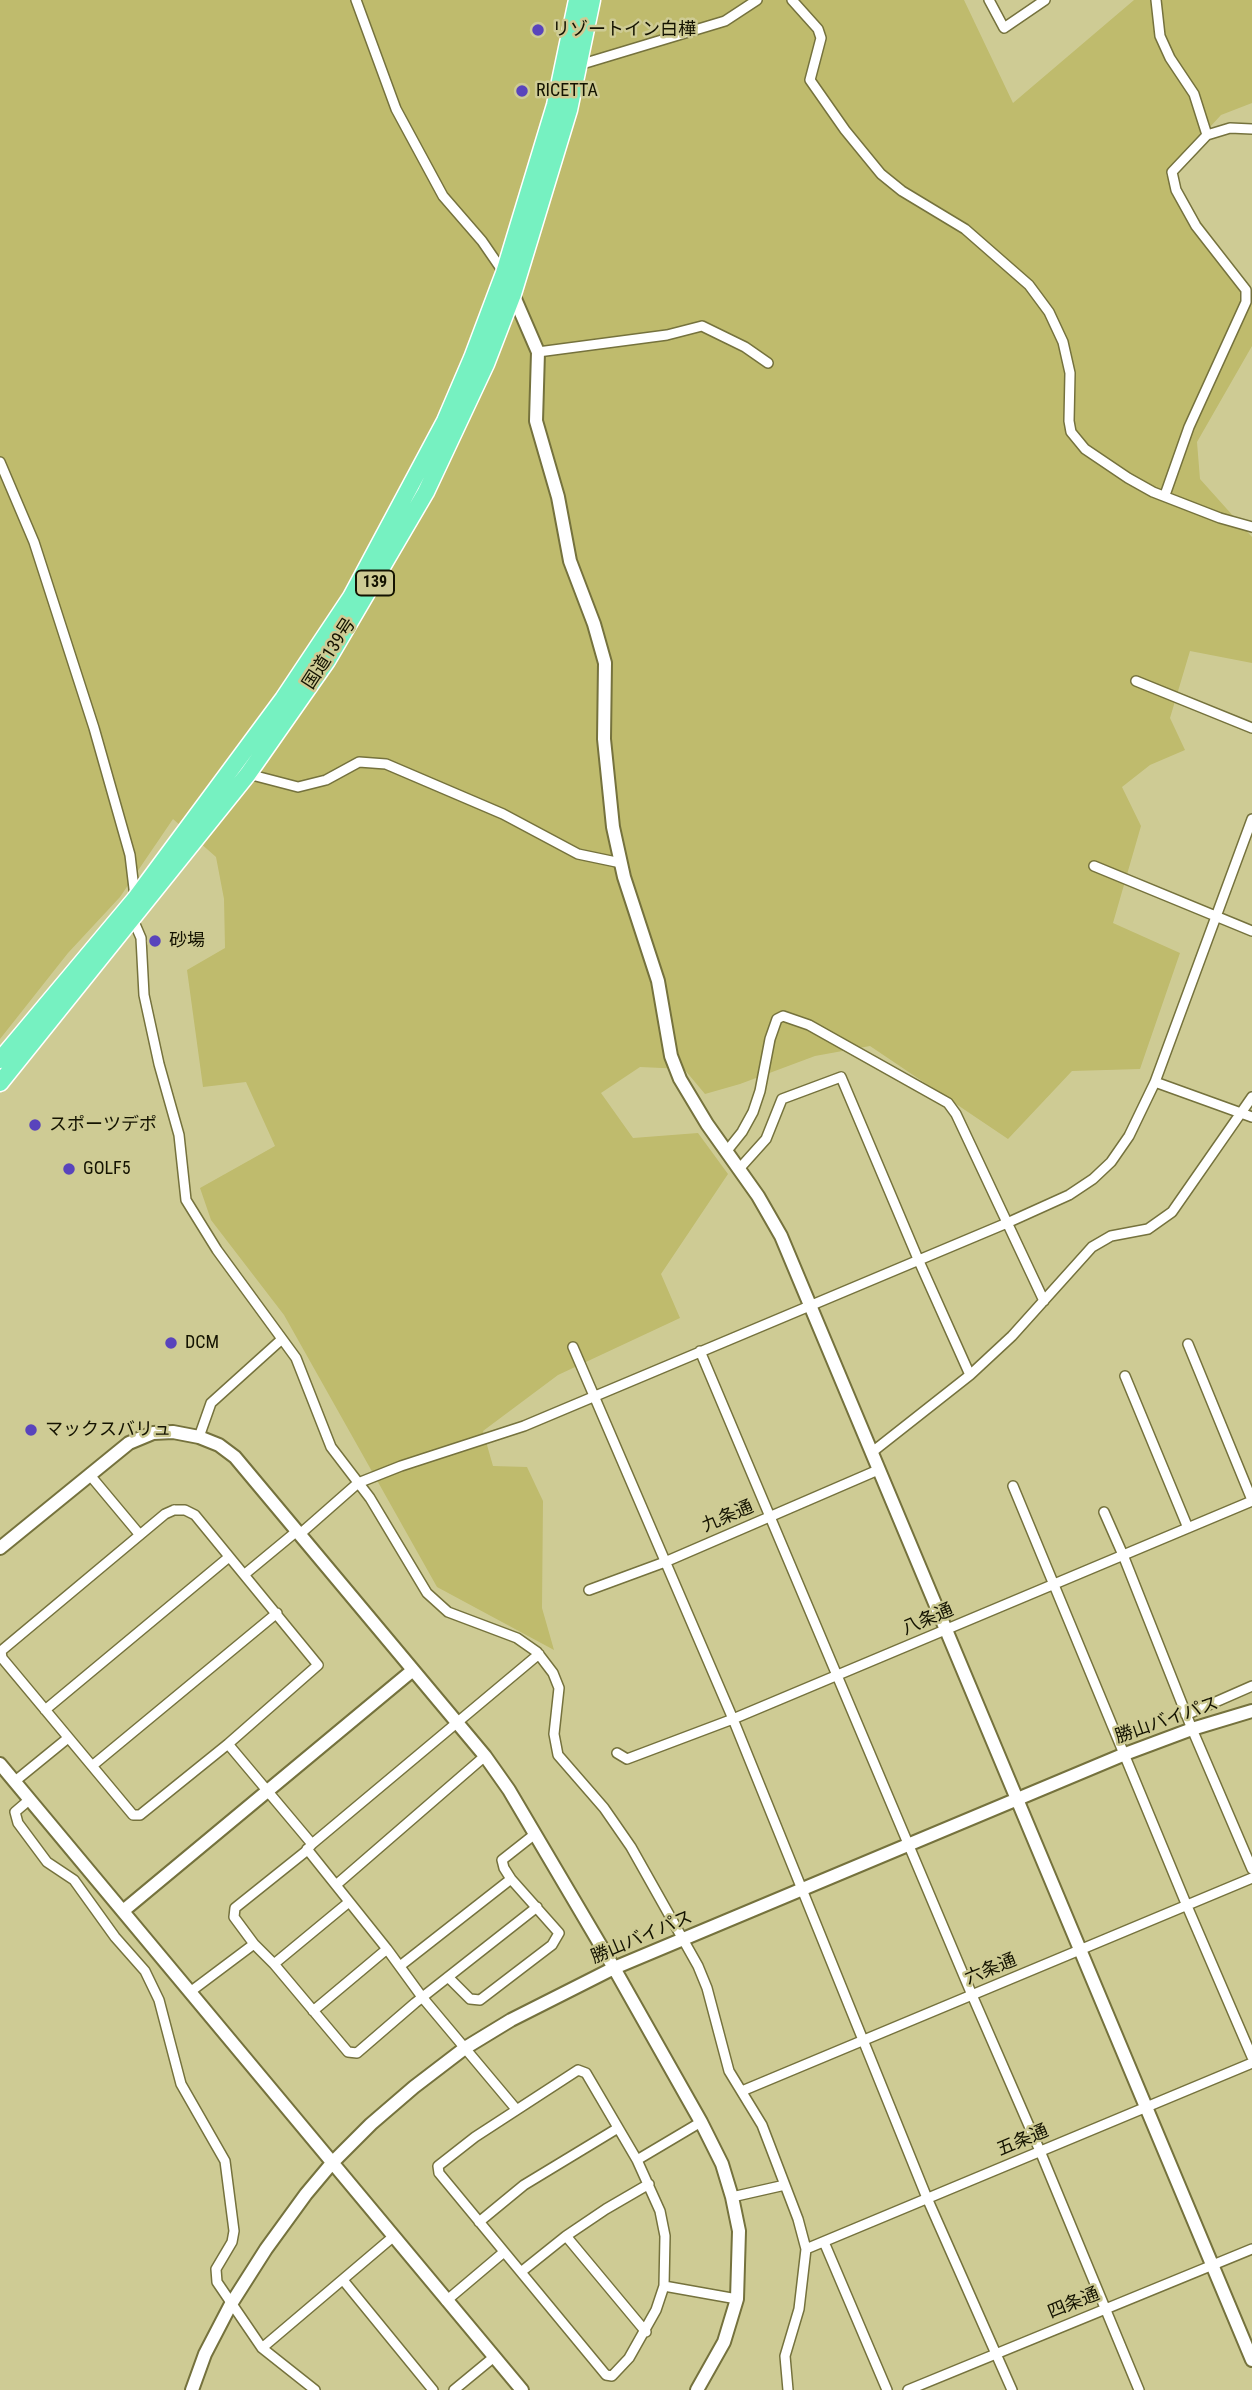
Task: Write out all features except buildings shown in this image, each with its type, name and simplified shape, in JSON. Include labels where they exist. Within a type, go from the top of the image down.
[{"type":"highway","name":"国道139号","points":[[0,1060],[135,898],[267,722],[351,597],[445,421],[472,358],[504,273],[555,105],[577,0]]},
{"type":"highway","name":"国道139号","points":[[0,1083],[247,774],[327,661],[394,550],[457,428],[513,295],[569,110],[592,0]]},
{"type":"street","points":[[356,0],[396,109],[443,196],[482,241],[504,273],[538,352],[536,421],[558,497],[570,561],[594,624],[605,663],[604,738],[613,827],[621,863],[657,981],[671,1056],[700,1113],[758,1196],[781,1236],[1252,2360]]},
{"type":"street","points":[[579,65],[725,21],[757,0]]},
{"type":"street","points":[[792,0],[817,29],[821,38],[810,80],[845,130],[881,174],[902,191],[965,229],[1029,285],[1049,312],[1063,342],[1069,373],[1071,432],[1085,449],[1128,478],[1220,518],[1252,527]]},
{"type":"street","points":[[989,0],[1004,28],[1045,0]]},
{"type":"street","points":[[1156,0],[1160,36],[1170,58],[1194,94],[1207,135]]},
{"type":"street","points":[[1165,495],[1189,427],[1247,302],[1246,290],[1196,226],[1176,190],[1172,172],[1207,135],[1230,128],[1252,129]]},
{"type":"street","points":[[538,352],[667,335],[702,326],[746,347],[768,363]]},
{"type":"street","points":[[0,462],[34,542],[94,728],[130,855],[135,898],[132,920],[141,938],[144,995],[159,1064],[179,1135],[186,1200],[218,1250],[296,1358],[331,1447],[370,1498],[427,1593],[448,1612],[517,1637],[539,1654],[553,1672],[559,1688],[554,1734],[558,1755],[604,1808],[631,1847],[698,1966],[707,1989],[729,2071],[762,2125],[798,2219],[806,2249],[799,2309],[785,2356],[788,2390]]},
{"type":"street","points":[[1136,681],[1252,728]]},
{"type":"street","points":[[247,774],[298,787],[326,780],[359,762],[386,764],[503,814],[578,854],[621,863]]},
{"type":"street","points":[[245,1574],[358,1483],[401,1466],[524,1426],[1007,1223],[1069,1195],[1093,1179],[1111,1162],[1129,1136],[1154,1082],[1252,819]]},
{"type":"street","points":[[1094,866],[1252,931]]},
{"type":"street","points":[[726,1152],[754,1112],[777,1019],[783,1016],[808,1025],[948,1103],[956,1114],[1044,1301]]},
{"type":"street","points":[[738,1169],[766,1139],[782,1099],[841,1077],[970,1376]]},
{"type":"street","points":[[1154,1082],[1252,1117]]},
{"type":"street","points":[[871,1453],[970,1376],[1012,1336],[1092,1247],[1111,1236],[1148,1230],[1172,1212],[1252,1097]]},
{"type":"street","points":[[199,1437],[211,1403],[282,1339]]},
{"type":"street","points":[[1188,1344],[1252,1501]]},
{"type":"street","points":[[573,1346],[733,1719],[927,2198],[1012,2390]]},
{"type":"street","points":[[700,1351],[1139,2390]]},
{"type":"street","points":[[1125,1376],[1188,1528]]},
{"type":"street","points":[[0,1548],[129,1443],[153,1433],[173,1432],[199,1437],[219,1445],[235,1457],[457,1722],[509,1790],[614,1968],[722,2164],[733,2197],[739,2231],[737,2299],[724,2342],[697,2390]]},
{"type":"street","name":"九条通","points":[[589,1590],[665,1562],[878,1470]]},
{"type":"street","points":[[89,1474],[140,1535]]},
{"type":"street","points":[[1013,1486],[1252,2057]]},
{"type":"street","name":"八条通","points":[[617,1753],[627,1759],[733,1719],[1252,1501]]},
{"type":"street","points":[[174,1510],[185,1510],[195,1515],[318,1665],[141,1815],[133,1815],[2,1658],[1,1651],[140,1535],[165,1514],[174,1510]]},
{"type":"street","points":[[1104,1512],[1252,1869]]},
{"type":"street","points":[[45,1710],[229,1557]]},
{"type":"street","points":[[92,1766],[277,1613]]},
{"type":"street","points":[[537,1907],[422,1997],[357,2053],[348,2052],[254,1944],[234,1917],[235,1908],[539,1654]]},
{"type":"street","points":[[123,1911],[413,1670]]},
{"type":"street","points":[[1186,1715],[1252,1686]]},
{"type":"street","name":"勝山バイパス","points":[[192,2390],[205,2354],[231,2304],[267,2249],[332,2163],[371,2124],[465,2048],[511,2020],[614,1968],[1125,1754],[1192,1728],[1252,1711]]},
{"type":"street","points":[[15,1782],[68,1738]]},
{"type":"street","points":[[228,1744],[268,1791],[422,1997],[516,2109]]},
{"type":"street","points":[[336,1885],[485,1756]]},
{"type":"street","points":[[0,1764],[522,2390]]},
{"type":"street","points":[[29,1800],[15,1812],[18,1823],[47,1862],[74,1880],[115,1937],[145,1971],[159,2000],[181,2084],[225,2161],[234,2231],[232,2242],[216,2269],[217,2282],[262,2348],[315,2390]]},
{"type":"street","points":[[448,1977],[470,1999],[480,2000],[552,1945],[559,1933],[511,1879],[502,1860],[535,1834]]},
{"type":"street","name":"六条通","points":[[742,2091],[1252,1878]]},
{"type":"street","points":[[400,1966],[511,1879]]},
{"type":"street","points":[[274,1964],[349,1902]]},
{"type":"street","points":[[190,1992],[254,1944]]},
{"type":"street","points":[[313,2011],[387,1949]]},
{"type":"street","name":"五条通","points":[[806,2249],[1252,2063]]},
{"type":"street","points":[[579,2070],[586,2073],[618,2128],[637,2160],[660,2211],[665,2236],[664,2286],[646,2332],[629,2358],[612,2376],[606,2375],[439,2174],[438,2166],[516,2109],[579,2070]]},
{"type":"street","points":[[637,2160],[701,2122]]},
{"type":"street","points":[[479,2222],[524,2186],[618,2128]]},
{"type":"street","points":[[521,2272],[566,2236],[649,2184]]},
{"type":"street","points":[[733,2197],[785,2185]]},
{"type":"street","points":[[262,2348],[394,2236]]},
{"type":"street","points":[[566,2236],[646,2332]]},
{"type":"street","points":[[824,2242],[887,2390]]},
{"type":"street","name":"四条通","points":[[908,2390],[1252,2249]]},
{"type":"street","points":[[446,2301],[504,2252]]},
{"type":"street","points":[[343,2280],[433,2390]]},
{"type":"street","points":[[664,2286],[737,2299]]},
{"type":"street","points":[[454,2390],[494,2357]]},
{"type":"shaded area","points":[[0,0],[964,0],[1013,103],[1134,0],[1252,0],[1252,103],[1221,115],[1166,175],[1252,291],[1252,346],[1197,442],[1200,479],[1252,537],[1252,663],[1190,651],[1170,718],[1185,750],[1150,765],[1122,787],[1141,826],[1113,923],[1180,953],[1140,1069],[1072,1071],[1008,1139],[870,1046],[815,1056],[705,1094],[684,1069],[640,1067],[601,1093],[633,1138],[698,1133],[728,1174],[661,1274],[680,1318],[558,1375],[483,1431],[493,1466],[527,1467],[543,1501],[542,1608],[554,1650],[437,1587],[284,1315],[211,1220],[200,1188],[275,1146],[246,1082],[203,1087],[187,970],[225,948],[224,899],[216,857],[173,819],[120,897],[68,953],[0,1039]]},
{"type":"place","name":"リゾートイン白樺","points":[[538,30]]},
{"type":"place","name":"RICETTA","points":[[522,91]]},
{"type":"place","name":"砂場","points":[[155,941]]},
{"type":"place","name":"スポーツデポ","points":[[35,1125]]},
{"type":"place","name":"GOLF5","points":[[69,1169]]},
{"type":"place","name":"DCM","points":[[171,1343]]},
{"type":"place","name":"マックスバリュ","points":[[31,1430]]}]
